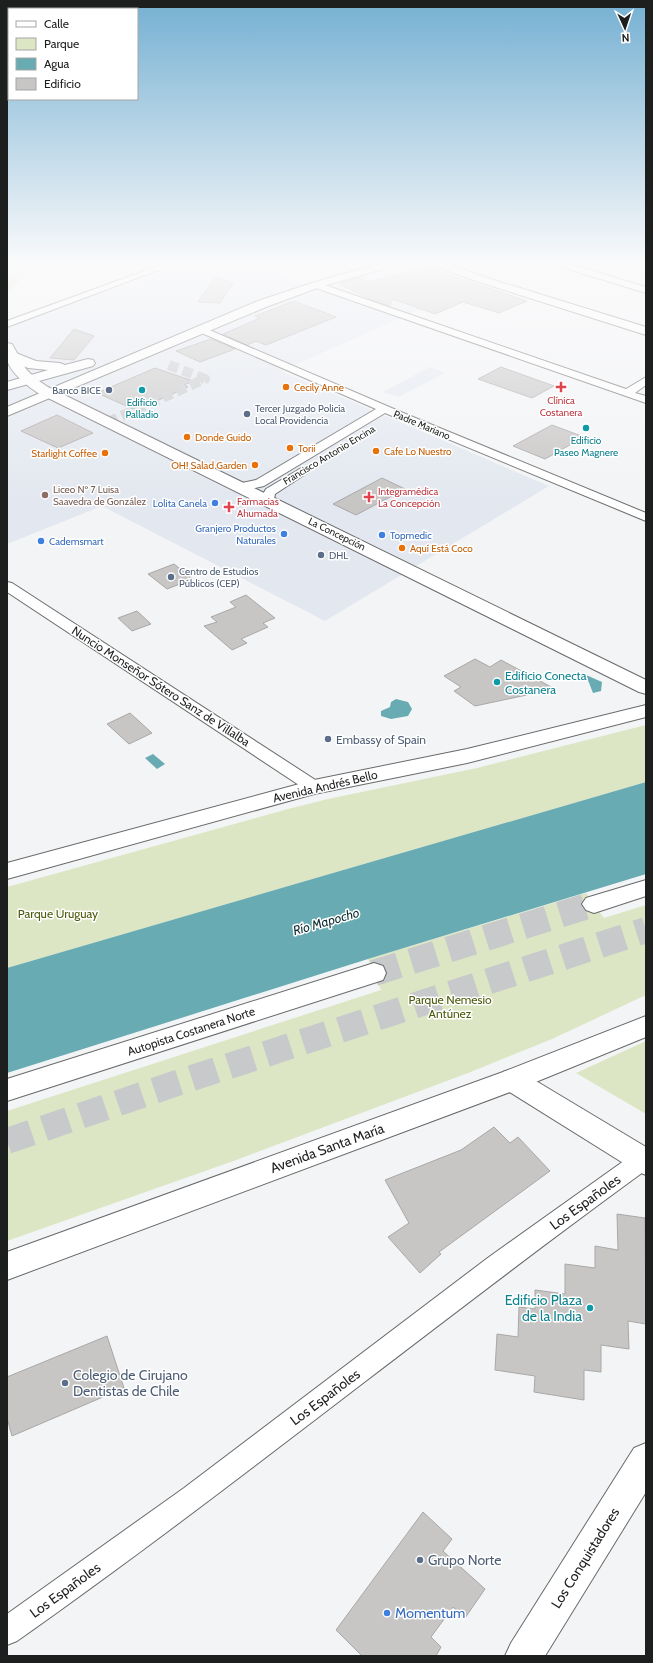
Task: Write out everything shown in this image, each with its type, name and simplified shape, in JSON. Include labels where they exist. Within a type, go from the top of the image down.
[{"type":"main road","points":[[121,351],[147,341]]},
{"type":"main road","points":[[7,412],[173,341]]},
{"type":"main road","points":[[7,386],[95,361],[66,366],[44,366],[24,362],[9,351]]},
{"type":"main road","points":[[9,351],[29,380]]},
{"type":"main road","name":"La Concepción","points":[[29,380],[49,393],[646,688]]},
{"type":"main road","name":"Avenida Andrés Bello","points":[[7,871],[314,787],[474,754],[646,710]]},
{"type":"main road","points":[[594,904],[646,888]]},
{"type":"main road","name":"Autopista Costanera Norte","points":[[7,1090],[374,973]]},
{"type":"main road","name":"Avenida Santa María","points":[[7,1266],[512,1080],[646,1026]]},
{"type":"main road","points":[[512,1080],[644,1161]]},
{"type":"main road","name":"Los Conquistadores","points":[[524,1656],[646,1460]]},
{"type":"street","name":"Padre Mariano","points":[[227,341],[384,409],[646,517]]},
{"type":"street","points":[[477,341],[646,400]]},
{"type":"street","points":[[628,393],[646,380]]},
{"type":"street","name":"Francisco Antonio Encina","points":[[241,487],[254,485],[273,475],[384,409]]},
{"type":"street","name":"Francisco Antonio Encina","points":[[339,449],[397,414]]},
{"type":"street","name":"Francisco Antonio Encina","points":[[269,501],[268,496],[270,492],[313,465]]},
{"type":"street","points":[[273,475],[272,478],[275,481],[287,481]]},
{"type":"street","name":"Nuncio Monseñor Sótero Sanz de Villalba","points":[[7,586],[314,787]]},
{"type":"street","name":"Los Españoles","points":[[7,1632],[153,1526],[326,1397],[499,1263],[644,1161]]},
{"type":"shaded area","points":[[7,341],[350,341],[281,371],[549,486],[325,621],[102,506],[7,544]]},
{"type":"shaded area","points":[[430,367],[445,373],[398,397],[383,392]]},
{"type":"green space","name":"Parque Uruguay","points":[[646,725],[646,782],[7,968],[7,887],[288,809],[328,799],[477,768]]},
{"type":"green space","name":"Parque Nemesio Antúnez","points":[[586,893],[604,918],[646,905],[646,995],[552,1039],[468,1073],[239,1159],[7,1241],[7,1111],[381,990],[368,959]]},
{"type":"green space","points":[[646,1041],[646,1114],[576,1073]]},
{"type":"water","points":[[586,675],[602,682],[601,691],[593,693]]},
{"type":"water","points":[[396,699],[408,702],[412,709],[408,716],[391,719],[381,716],[381,711],[390,707],[391,702]]},
{"type":"water","points":[[153,754],[165,764],[157,769],[145,758]]},
{"type":"water","name":"Río Mapocho","points":[[646,782],[646,874],[368,959],[7,1073],[7,968]]},
{"type":"building","points":[[64,341],[90,341],[74,360],[50,358]]},
{"type":"building","points":[[206,341],[215,341],[235,349],[200,362],[176,351]]},
{"type":"building","points":[[237,341],[277,341],[266,345],[256,341],[247,345]]},
{"type":"building","points":[[501,367],[554,386],[532,398],[478,379]]},
{"type":"building","name":"Edificio Palladio","points":[[155,368],[193,381],[184,385],[188,387],[143,407],[140,405],[133,409],[97,393]]},
{"type":"building","points":[[57,415],[93,433],[58,448],[21,431]]},
{"type":"building","points":[[552,425],[584,437],[545,459],[513,446]]},
{"type":"building","name":"Integramédica La Concepción","points":[[382,478],[405,489],[356,515],[333,504]]},
{"type":"building","name":"Centro de Estudios Públicos (CEP)","points":[[174,564],[193,579],[167,589],[148,574]]},
{"type":"building","points":[[246,595],[275,618],[263,623],[268,627],[241,639],[247,643],[232,650],[204,626],[217,622],[211,617],[236,607],[230,602]]},
{"type":"building","points":[[137,611],[151,624],[132,631],[118,618]]},
{"type":"building","name":"Edificio Conecta Costanera","points":[[475,659],[490,667],[501,660],[555,689],[475,706],[454,691],[461,687],[444,676]]},
{"type":"building","points":[[130,713],[152,733],[129,744],[107,724]]},
{"type":"building","points":[[494,1127],[510,1143],[518,1137],[550,1171],[439,1252],[441,1254],[420,1273],[388,1237],[409,1223],[385,1180],[461,1150]]},
{"type":"building","name":"Edificio Plaza de la India","points":[[617,1214],[645,1218],[646,1324],[628,1321],[629,1349],[601,1345],[601,1372],[584,1370],[584,1400],[534,1392],[535,1376],[495,1370],[497,1334],[518,1337],[519,1307],[535,1309],[535,1290],[565,1294],[565,1264],[595,1268],[595,1246],[618,1250]]},
{"type":"building","name":"Colegio de Cirujano Dentistas de Chile","points":[[107,1336],[124,1388],[12,1436],[7,1418],[7,1377]]},
{"type":"building","points":[[423,1512],[452,1539],[443,1551],[485,1589],[465,1618],[453,1607],[431,1637],[441,1647],[436,1656],[362,1656],[336,1630]]},
{"type":"tunnel","points":[[108,422],[205,379],[164,363]]},
{"type":"tunnel","points":[[374,973],[594,904]]},
{"type":"tunnel","points":[[7,1141],[177,1083],[646,930]]},
{"type":"place","name":"Cecily Anne","points":[[286,387]]},
{"type":"place","name":"Clínica Costanera","points":[[561,387]]},
{"type":"place","name":"Banco BICE","points":[[109,390]]},
{"type":"place","name":"Edificio Palladio","points":[[142,390]]},
{"type":"place","name":"Tercer Juzgado Policía Local Providencia","points":[[247,414]]},
{"type":"place","name":"Edificio Paseo Magnere","points":[[586,428]]},
{"type":"place","name":"Donde Guido","points":[[187,437]]},
{"type":"place","name":"Torii","points":[[290,448]]},
{"type":"place","name":"Cafe Lo Nuestro","points":[[376,451]]},
{"type":"place","name":"Starlight Coffee","points":[[105,453]]},
{"type":"place","name":"OH! Salad Garden","points":[[255,465]]},
{"type":"place","name":"Liceo Nº 7 Luisa Saavedra de González","points":[[45,495]]},
{"type":"place","name":"Integramédica La Concepción","points":[[369,497]]},
{"type":"place","name":"Lolita Canela","points":[[215,503]]},
{"type":"place","name":"Farmacias Ahumada","points":[[229,507]]},
{"type":"place","name":"Granjero Productos Naturales","points":[[284,534]]},
{"type":"place","name":"Topmedic","points":[[382,535]]},
{"type":"place","name":"Cademsmart","points":[[41,541]]},
{"type":"place","name":"Aquí Está Coco","points":[[402,548]]},
{"type":"place","name":"DHL","points":[[321,555]]},
{"type":"place","name":"Centro de Estudios Públicos (CEP)","points":[[171,577]]},
{"type":"place","name":"Edificio Conecta Costanera","points":[[497,682]]},
{"type":"place","name":"Embassy of Spain","points":[[328,739]]},
{"type":"place","name":"Edificio Plaza de la India","points":[[590,1308]]},
{"type":"place","name":"Colegio de Cirujano Dentistas de Chile","points":[[65,1383]]},
{"type":"place","name":"Grupo Norte","points":[[420,1560]]},
{"type":"place","name":"Momentum","points":[[387,1613]]}]
